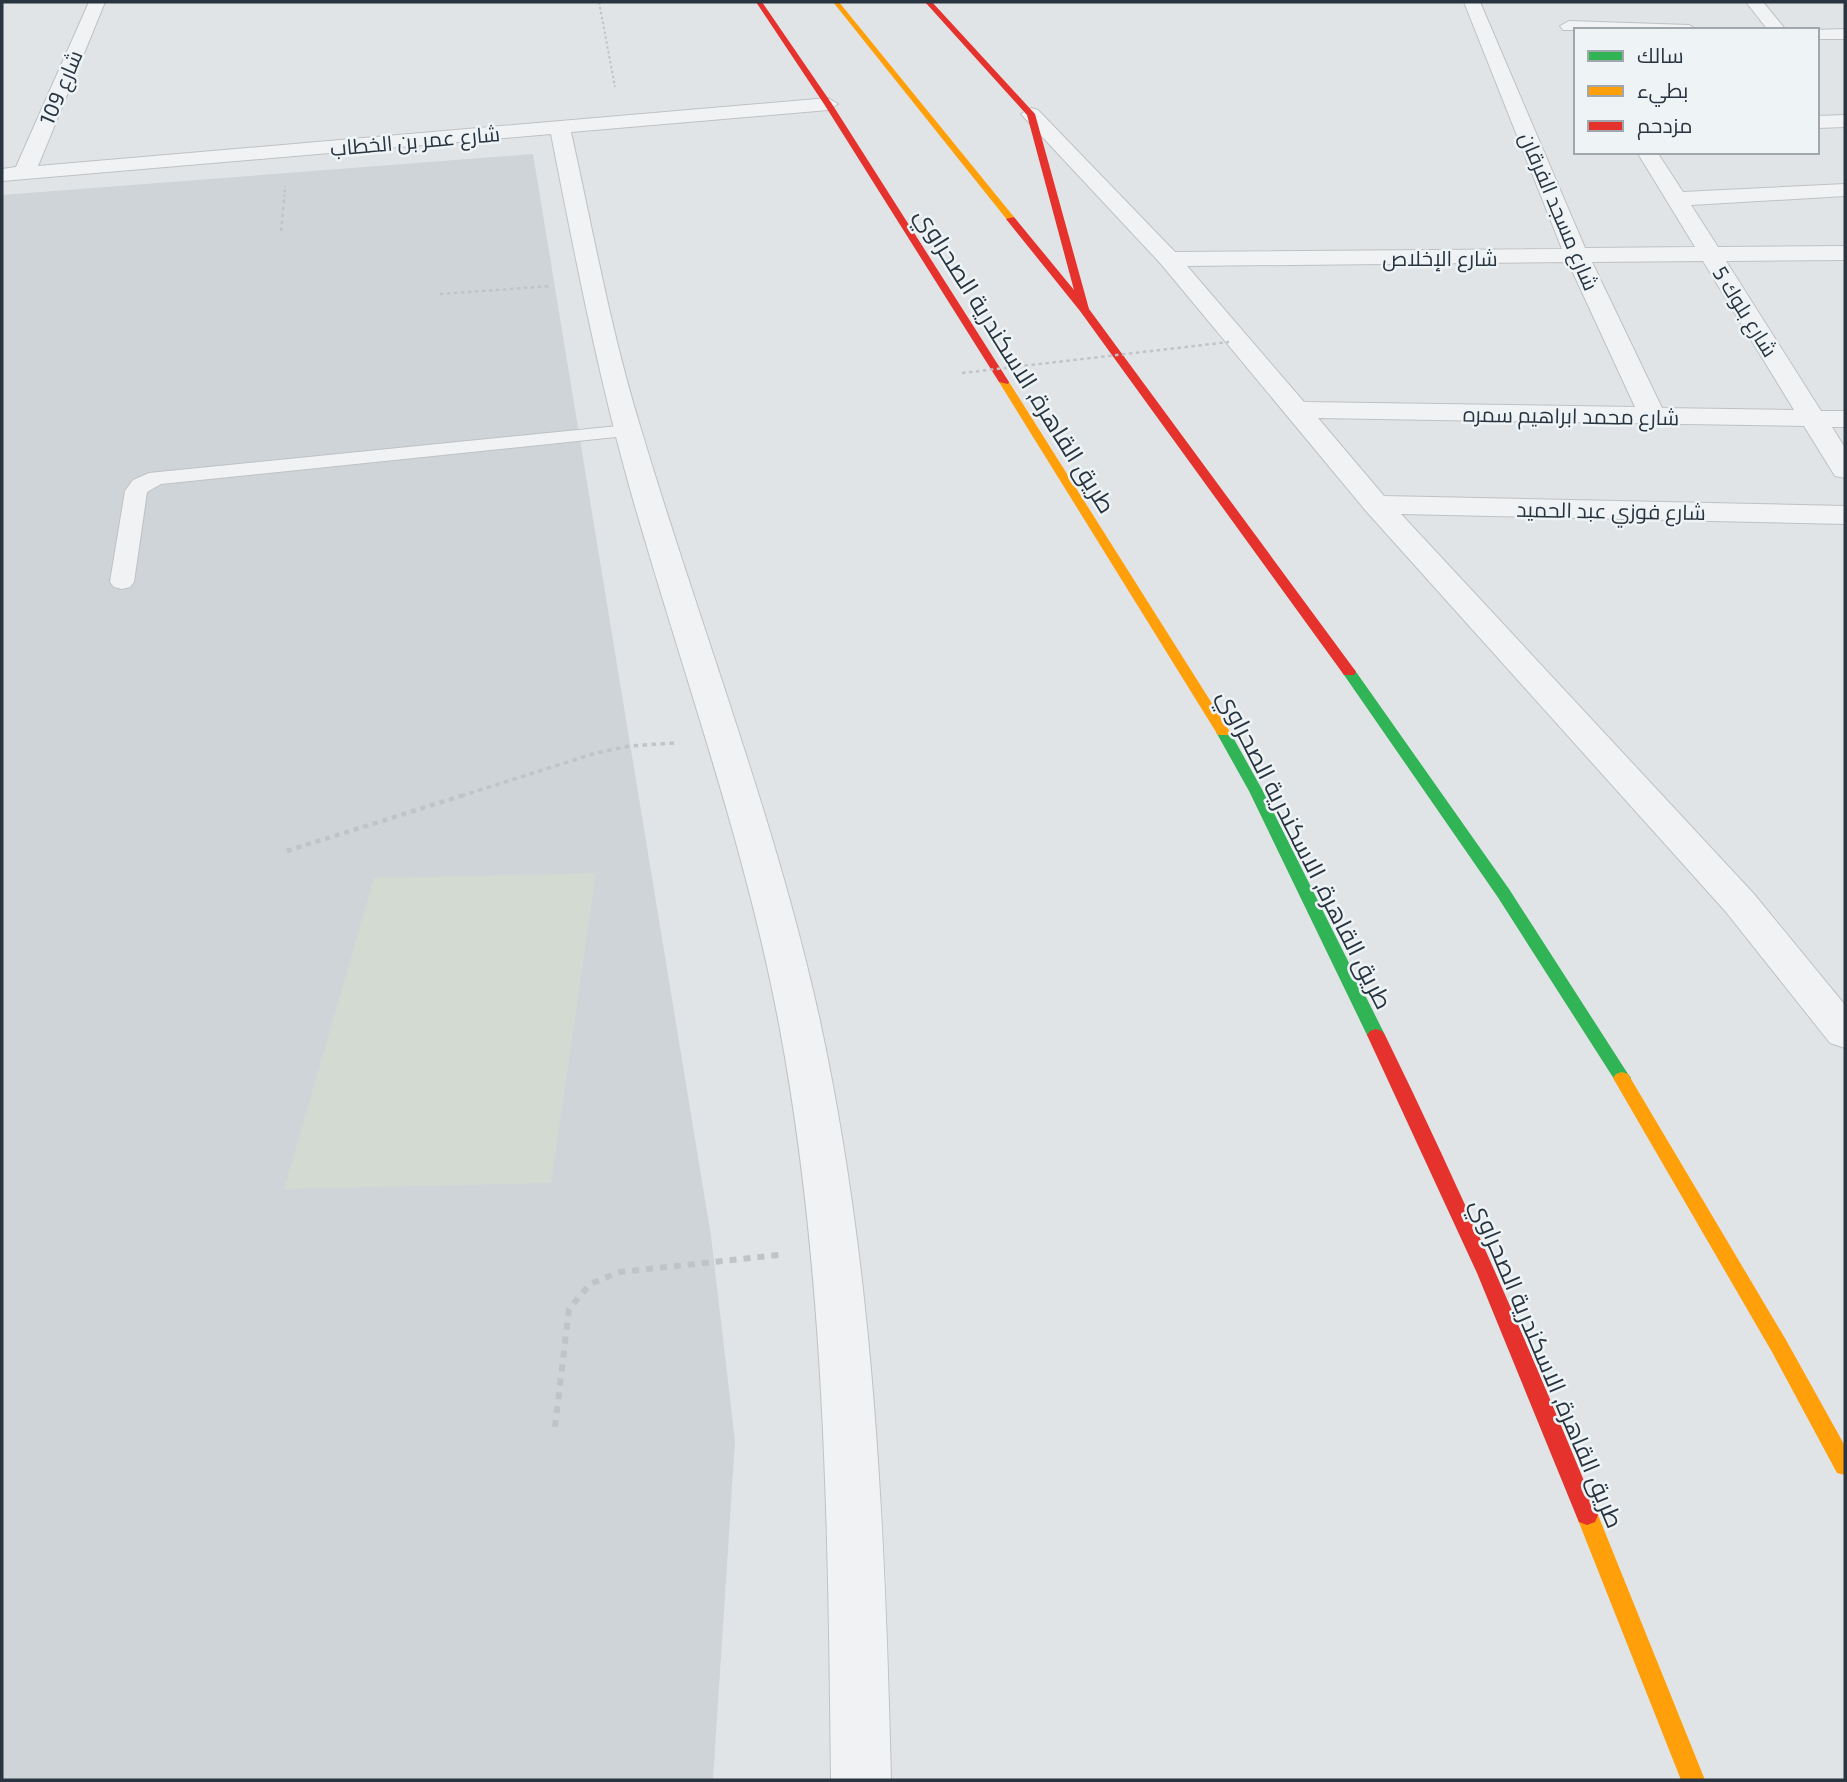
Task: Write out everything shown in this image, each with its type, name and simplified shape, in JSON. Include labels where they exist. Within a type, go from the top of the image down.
[{"type":"main road","name":"طريق القاهرة, الاسكندرية الصحراوي","points":[[759,2],[828,104],[1209,708],[1256,791],[1424,1131],[1525,1359],[1693,1780]]},
{"type":"main road","points":[[836,2],[1084,309],[1395,736],[1503,892],[1629,1090],[1779,1346],[1845,1466]]},
{"type":"main road","points":[[928,2],[1031,114],[1084,309]]},
{"type":"street","name":"شارع 109","points":[[24,173],[97,2]]},
{"type":"street","name":"شارع مسجد الفرقان","points":[[1472,2],[1577,256],[1653,417]]},
{"type":"street","points":[[1754,2],[1775,28]]},
{"type":"street","points":[[1559,10],[1572,32]]},
{"type":"street","points":[[1654,11],[1666,28]]},
{"type":"street","points":[[1819,34],[1845,34]]},
{"type":"street","name":"شارع عمر بن الخطاب","points":[[2,175],[828,104]]},
{"type":"street","points":[[1031,114],[1168,259],[1376,505],[1741,903],[1845,1033]]},
{"type":"street","points":[[1819,122],[1845,121]]},
{"type":"street","points":[[560,127],[628,431],[761,859],[799,1020],[820,1128],[836,1249],[854,1491],[861,1780]]},
{"type":"street","name":"شارع بلوك 5","points":[[1648,154],[1845,470]]},
{"type":"street","points":[[1677,199],[1845,190]]},
{"type":"street","name":"شارع الإخلاص","points":[[1168,259],[1845,253]]},
{"type":"street","name":"شارع محمد ابراهيم سمره","points":[[1297,410],[1845,419]]},
{"type":"street","name":"شارع فوزي عبد الحميد","points":[[1376,505],[1845,515]]},
{"type":"lane","points":[[122,582],[136,491],[148,481],[157,478],[628,431]]},
{"type":"path","points":[[599,2],[621,122]]},
{"type":"path","points":[[440,294],[593,282]]},
{"type":"path","points":[[962,373],[1229,342]]},
{"type":"path","points":[[287,851],[596,753],[630,746],[723,739]]},
{"type":"path","points":[[555,1427],[569,1308],[576,1295],[587,1284],[620,1272],[836,1249]]},
{"type":"shaded area","points":[[533,154],[711,1236],[735,1441],[713,1780],[2,1780],[2,195]]},
{"type":"shaded area","points":[[596,873],[551,1183],[284,1189],[374,878]]},
{"type":"traffic: fast","points":[[1349,672],[1503,893],[1622,1078]]},
{"type":"traffic: fast","points":[[1223,732],[1256,791],[1376,1035]]},
{"type":"traffic: slow","points":[[836,2],[1011,219]]},
{"type":"traffic: slow","points":[[1004,382],[1223,732]]},
{"type":"traffic: slow","points":[[1622,1078],[1779,1346],[1845,1466]]},
{"type":"traffic: slow","points":[[1587,1515],[1693,1780]]},
{"type":"traffic: jam","points":[[759,2],[828,104],[1004,382]]},
{"type":"traffic: jam","points":[[928,2],[1031,114],[1084,309]]},
{"type":"traffic: jam","points":[[1011,219],[1084,309],[1349,672]]},
{"type":"traffic: jam","points":[[1376,1035],[1433,1153],[1486,1273],[1587,1515]]}]
